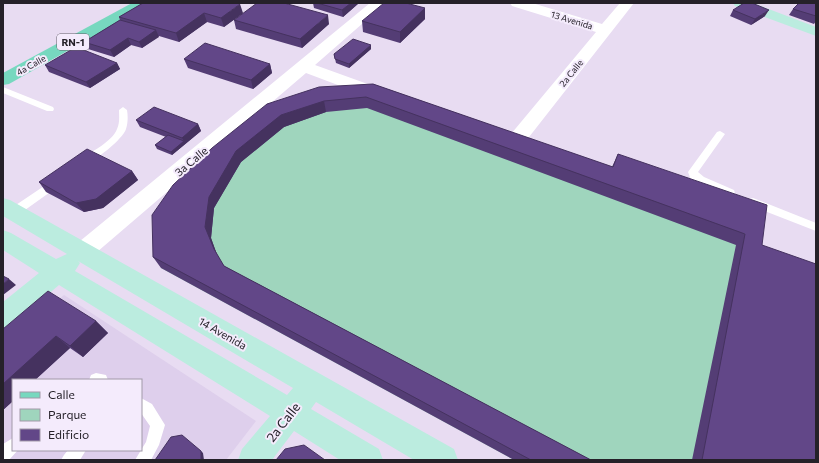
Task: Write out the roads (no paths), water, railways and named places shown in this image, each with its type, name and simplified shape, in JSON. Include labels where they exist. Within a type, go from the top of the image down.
[{"type":"main road","name":"4a Calle","points":[[3,71],[128,3]]},
{"type":"main road","name":"4a Calle","points":[[3,80],[142,3]]},
{"type":"street","name":"3a Calle","points":[[3,317],[379,3]]},
{"type":"street","name":"13 Avenida","points":[[517,3],[605,30]]},
{"type":"street","name":"2a Calle","points":[[478,129],[515,142],[627,3]]},
{"type":"street","points":[[740,3],[816,32]]},
{"type":"street","points":[[304,67],[398,101]]},
{"type":"street","name":"14 Avenida","points":[[9,209],[443,460]]},
{"type":"street","points":[[3,239],[368,460]]},
{"type":"street","name":"2a Calle","points":[[253,460],[313,384]]},
{"type":"lane","points":[[3,90],[50,109]]},
{"type":"lane","points":[[74,168],[121,132],[123,124],[123,110]]},
{"type":"lane","points":[[720,134],[693,172],[695,177],[720,189],[816,227]]},
{"type":"lane","points":[[9,209],[62,178]]},
{"type":"lane","points":[[142,406],[147,408],[158,425],[152,445],[144,460]]},
{"type":"lane","points":[[3,455],[12,447]]},
{"type":"lane","points":[[69,460],[78,451]]}]
